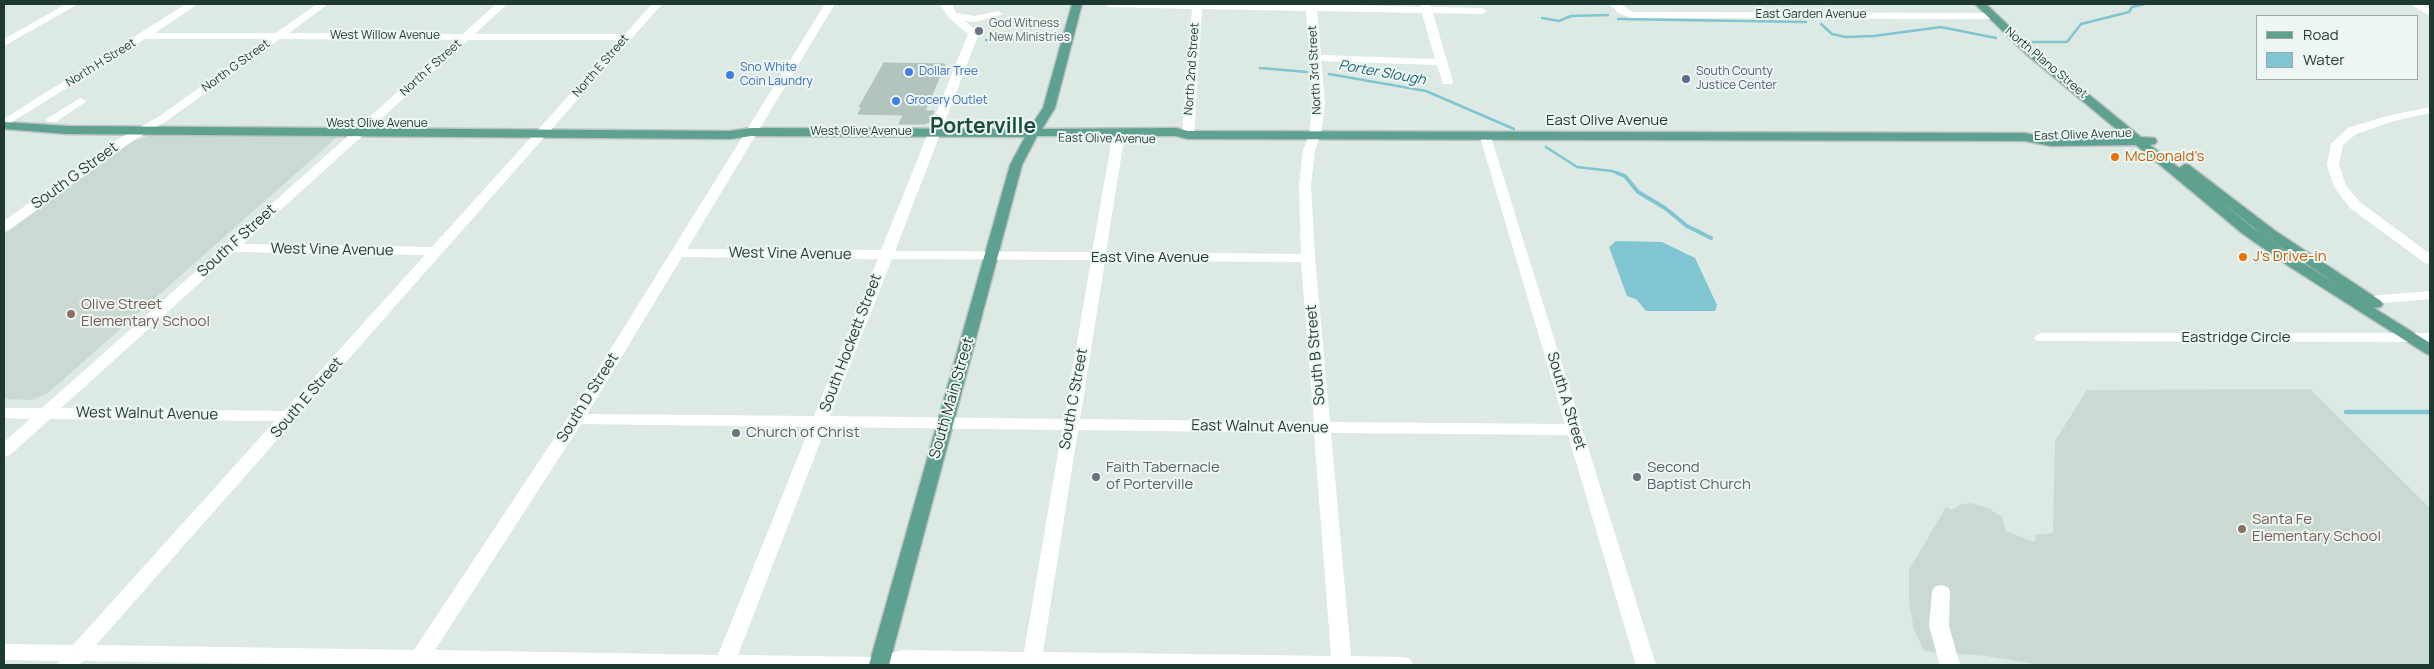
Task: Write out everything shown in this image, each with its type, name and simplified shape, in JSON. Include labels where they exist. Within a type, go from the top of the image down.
[{"type":"main road","name":"South Main Street","points":[[879,665],[1016,165],[1032,133],[1049,108],[1077,4]]},
{"type":"main road","name":"North Plano Street","points":[[1980,4],[2036,58],[2114,120],[2143,138]]},
{"type":"main road","name":"West Olive Avenue","points":[[7,121],[52,120],[147,127],[278,124],[364,128]]},
{"type":"main road","name":"North Plano Street","points":[[2114,120],[2125,133],[2143,138]]},
{"type":"main road","name":"West Olive Avenue","points":[[7,121],[222,131],[364,128],[730,135],[750,132],[1032,133]]},
{"type":"main road","points":[[222,131],[248,127],[270,127],[278,124]]},
{"type":"main road","name":"East Olive Avenue","points":[[1032,133],[1054,131],[1167,132],[1188,135],[1486,137],[2025,137],[2044,134],[2125,133]]},
{"type":"main road","name":"East Olive Avenue","points":[[1032,133],[1048,138],[1118,139],[1176,139],[1188,135]]},
{"type":"main road","name":"East Olive Avenue","points":[[2025,137],[2051,142],[2143,138]]},
{"type":"main road","points":[[2143,138],[2255,236],[2353,302],[2430,350]]},
{"type":"main road","points":[[2143,138],[2263,228],[2323,270],[2430,338]]},
{"type":"main road","points":[[2255,236],[2268,240],[2307,265],[2323,270]]},
{"type":"street","points":[[4,43],[73,4]]},
{"type":"street","name":"North H Street","points":[[7,121],[193,4]]},
{"type":"street","name":"North G Street","points":[[147,127],[323,4]]},
{"type":"street","name":"North F Street","points":[[364,128],[502,4]]},
{"type":"street","name":"North E Street","points":[[545,130],[657,4]]},
{"type":"street","name":"South D Street","points":[[419,659],[576,419],[830,4]]},
{"type":"street","points":[[947,4],[946,6],[954,16],[975,19],[998,14]]},
{"type":"street","points":[[1108,4],[1426,6],[1482,11]]},
{"type":"street","name":"East Garden Avenue","points":[[1615,4],[1622,11],[1631,15],[1992,16]]},
{"type":"street","points":[[1794,4],[1803,15]]},
{"type":"street","points":[[2415,4],[2430,13]]},
{"type":"street","name":"North 2nd Street","points":[[1188,135],[1197,5]]},
{"type":"street","name":"North 3rd Street","points":[[1311,6],[1319,103],[1316,136]]},
{"type":"street","points":[[1426,6],[1447,82]]},
{"type":"street","name":"South Hockett Street","points":[[725,664],[884,256],[974,33],[954,16]]},
{"type":"street","name":"West Willow Avenue","points":[[143,36],[626,37]]},
{"type":"street","points":[[1316,58],[1440,62]]},
{"type":"street","points":[[52,120],[80,102]]},
{"type":"street","points":[[2430,110],[2391,118],[2352,131],[2337,144],[2332,165],[2340,187],[2355,204],[2430,260]]},
{"type":"street","name":"South G Street","points":[[4,227],[147,127]]},
{"type":"street","name":"South F Street","points":[[4,451],[228,248],[364,128]]},
{"type":"street","name":"South E Street","points":[[72,660],[545,130]]},
{"type":"street","name":"South B Street","points":[[1316,136],[1309,150],[1304,185],[1308,258],[1342,665]]},
{"type":"street","name":"South A Street","points":[[1486,137],[1646,665]]},
{"type":"street","name":"South C Street","points":[[1032,660],[1069,425],[1118,139]]},
{"type":"street","name":"West Vine Avenue","points":[[228,248],[436,251]]},
{"type":"street","name":"West Vine Avenue","points":[[678,253],[992,256]]},
{"type":"street","name":"East Vine Avenue","points":[[992,256],[1308,258]]},
{"type":"street","points":[[2353,302],[2430,295]]},
{"type":"street","name":"Eastridge Circle","points":[[2042,338],[2430,338]]},
{"type":"street","name":"West Walnut Avenue","points":[[4,412],[291,416]]},
{"type":"street","points":[[576,419],[945,423]]},
{"type":"street","name":"East Walnut Avenue","points":[[945,423],[1575,430]]},
{"type":"street","points":[[1941,592],[1939,626],[1950,665]]},
{"type":"street","points":[[4,652],[72,660],[419,659],[879,665],[902,658],[1403,665]]},
{"type":"shaded area","name":"Olive Street Elementary School","points":[[149,136],[337,137],[48,393],[32,400],[4,399],[4,234],[134,140]]},
{"type":"shaded area","name":"Santa Fe Elementary School","points":[[2310,389],[2430,508],[2430,665],[2040,665],[1986,656],[1924,651],[1914,630],[1909,601],[1909,570],[1946,507],[1952,510],[1959,505],[1971,503],[1988,508],[2002,517],[2006,531],[2034,542],[2036,538],[2034,535],[2053,533],[2055,441],[2087,390]]},
{"type":"water","points":[[1616,241],[1662,242],[1695,258],[1717,305],[1715,311],[1646,311],[1636,299],[1627,296],[1609,247]]},
{"type":"building","name":"Grocery Outlet","points":[[884,63],[945,64],[925,111],[934,111],[930,122],[924,124],[899,124],[903,115],[858,114],[862,107],[859,107]]},
{"type":"waterway","points":[[2031,42],[2067,42],[2081,24],[2129,12],[2132,7],[2145,4]]},
{"type":"waterway","points":[[1542,18],[1559,21],[1571,16],[1608,15]]},
{"type":"waterway","points":[[1618,19],[1806,22]]},
{"type":"waterway","points":[[1821,24],[1832,34],[1846,37],[1874,36],[1941,27],[1996,38]]},
{"type":"waterway","name":"Porter Slough","points":[[986,40],[1048,40]]},
{"type":"waterway","name":"Porter Slough","points":[[1260,68],[1307,72]]},
{"type":"waterway","name":"Porter Slough","points":[[1329,74],[1426,91],[1514,129]]},
{"type":"waterway","name":"Porter Slough","points":[[1546,147],[1577,167],[1612,171],[1620,174]]},
{"type":"waterway","name":"Porter Slough","points":[[1617,173],[1625,176],[1638,192],[1665,208],[1687,226],[1711,238]]},
{"type":"waterway","name":"Porter Slough","points":[[2346,412],[2430,412]]},
{"type":"place","name":"God Witness New Ministries","points":[[979,31]]},
{"type":"place","name":"Dollar Tree","points":[[909,72]]},
{"type":"place","name":"Sno White Coin Laundry","points":[[730,75]]},
{"type":"place","name":"South County Justice Center","points":[[1686,79]]},
{"type":"place","name":"Grocery Outlet","points":[[896,101]]},
{"type":"place","name":"McDonald's","points":[[2115,157]]},
{"type":"place","name":"J's Drive-in","points":[[2243,257]]},
{"type":"place","name":"Olive Street Elementary School","points":[[71,314]]},
{"type":"place","name":"Church of Christ","points":[[736,433]]},
{"type":"place","name":"Faith Tabernacle of Porterville","points":[[1096,477]]},
{"type":"place","name":"Second Baptist Church","points":[[1637,477]]},
{"type":"place","name":"Santa Fe Elementary School","points":[[2242,529]]},
{"type":"district","name":"Porterville","points":[[983,127]]}]
